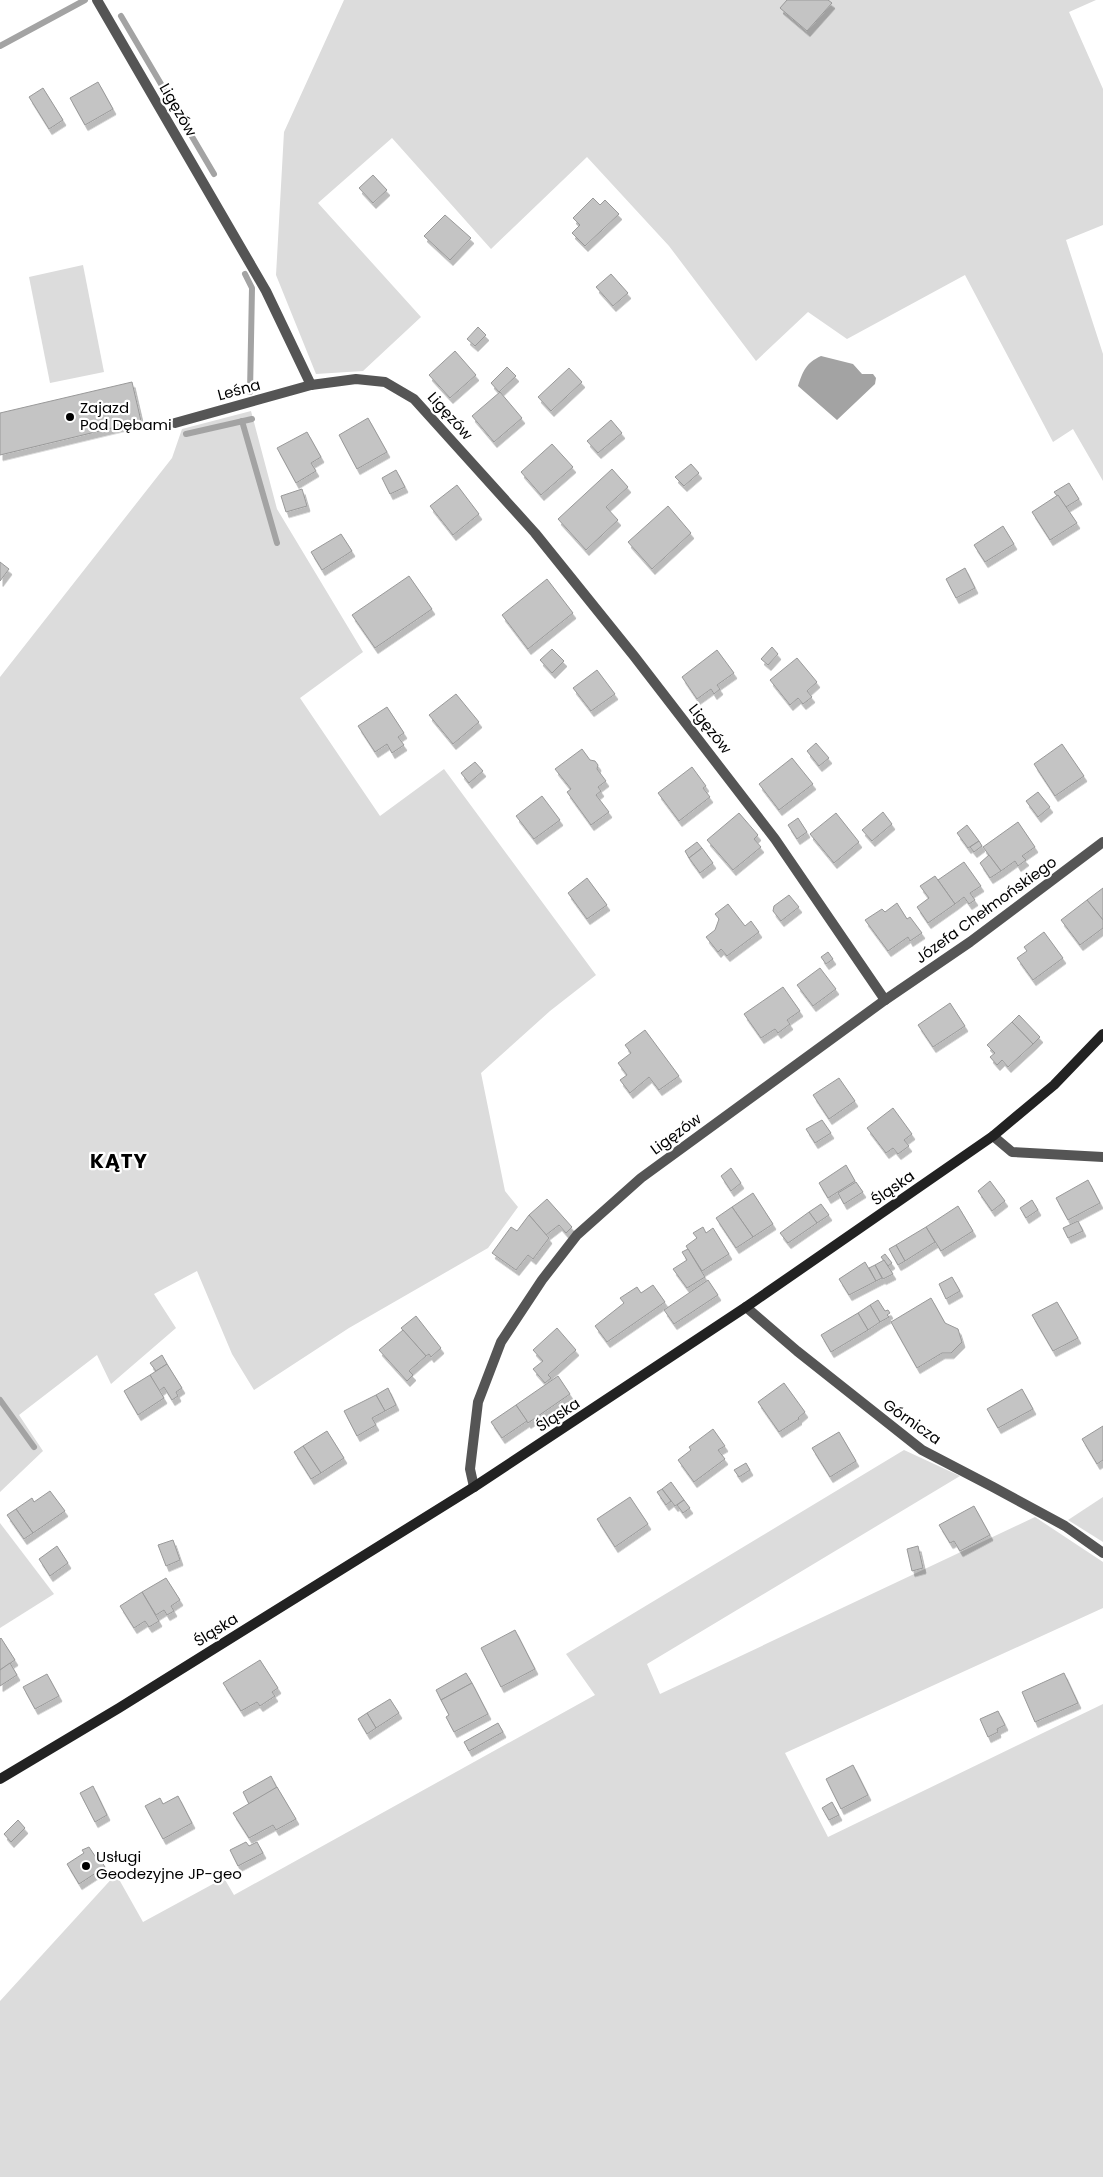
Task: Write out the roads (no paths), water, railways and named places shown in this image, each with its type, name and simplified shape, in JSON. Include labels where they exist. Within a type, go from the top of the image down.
[{"type":"main road","name":"Śląska","points":[[0,1779],[119,1708],[474,1487],[746,1307],[993,1136],[1054,1085],[1103,1034]]},
{"type":"street","name":"Ligęzów","points":[[97,0],[266,290],[311,385],[356,379],[385,382],[414,399],[535,533],[640,664],[775,839],[885,1000],[641,1178],[577,1235],[542,1280],[501,1342],[478,1402],[470,1470],[474,1487]]},
{"type":"street","name":"Leśna","points":[[175,423],[311,385]]},
{"type":"street","name":"Józefa Chełmońskiego","points":[[885,1000],[970,942],[1103,842]]},
{"type":"street","points":[[993,1136],[1012,1152],[1103,1157]]},
{"type":"street","name":"Górnicza","points":[[746,1307],[797,1351],[922,1450],[1057,1522],[1103,1554]]},
{"type":"waterway","points":[[0,46],[85,0]]},
{"type":"waterway","points":[[121,16],[214,174]]},
{"type":"waterway","points":[[245,274],[252,288],[250,392]]},
{"type":"waterway","points":[[186,434],[252,419]]},
{"type":"waterway","points":[[242,421],[277,543]]},
{"type":"waterway","points":[[0,1400],[34,1447]]},
{"type":"place","name":"Zajazd Pod Dębami","points":[[70,417]]},
{"type":"place","name":"Usługi Geodezyjne JP-geo","points":[[86,1866]]},
{"type":"district","name":"KĄTY","points":[[119,1161]]}]
